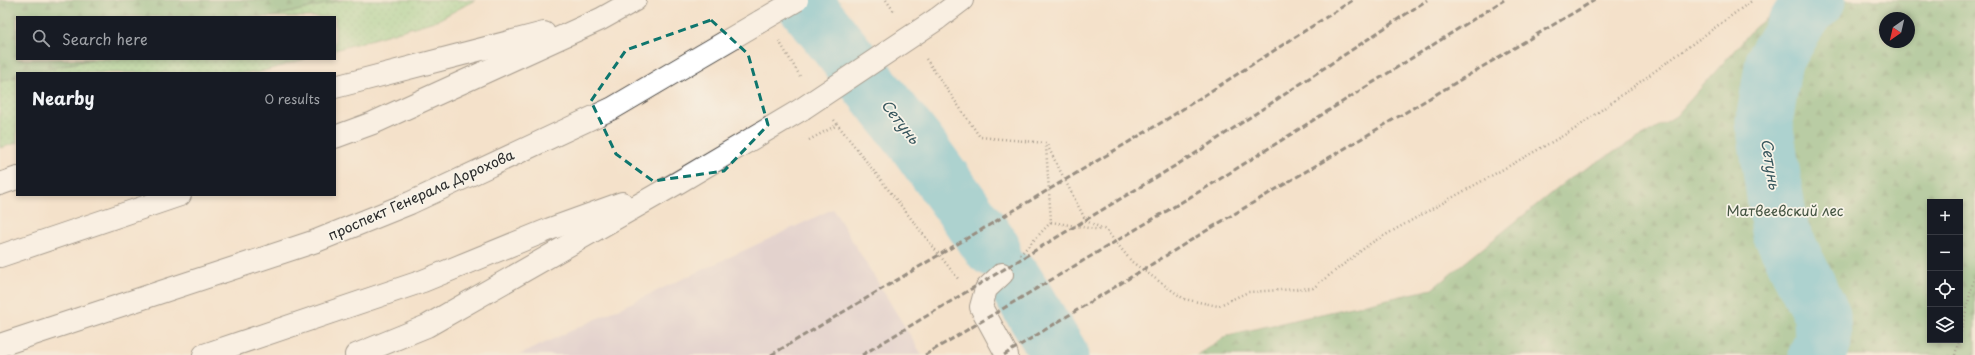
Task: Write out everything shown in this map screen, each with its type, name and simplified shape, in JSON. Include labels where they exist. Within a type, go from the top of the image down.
[{"type":"main road","points":[[336,137],[373,122],[601,18],[635,0]]},
{"type":"main road","name":"проспект Генерала Дорохова","points":[[0,345],[316,241],[410,203],[613,108],[797,0]]},
{"type":"main road","points":[[356,355],[427,326],[679,182],[802,109],[937,19],[962,0]]},
{"type":"main road","points":[[336,87],[601,18]]},
{"type":"main road","points":[[0,184],[16,178]]},
{"type":"main road","points":[[204,355],[424,281],[550,229],[679,182]]},
{"type":"main road","points":[[0,256],[177,196]]},
{"type":"main road","points":[[1002,274],[984,298],[1007,355]]},
{"type":"path","points":[[886,0],[896,15]]},
{"type":"path","points":[[1046,143],[1086,221],[1106,230],[1132,262],[1184,300],[1218,306],[1248,292],[1314,288],[1371,243],[1575,130],[1753,0]]},
{"type":"path","points":[[777,38],[804,82]]},
{"type":"path","points":[[922,54],[980,137],[1046,143]]},
{"type":"path","points":[[832,119],[984,298]]},
{"type":"path","points":[[1002,274],[1050,222],[1046,143]]},
{"type":"path","points":[[1050,222],[1106,230]]},
{"type":"path","points":[[1963,324],[1975,274]]},
{"type":"path","points":[[1955,355],[1958,343]]},
{"type":"highlighted area","points":[[711,20],[748,54],[768,125],[724,171],[653,181],[616,154],[591,101],[626,50]]},
{"type":"shaded area","points":[[833,209],[922,355],[519,355]]},
{"type":"green space","points":[[0,0],[343,0],[275,16],[16,16],[16,60],[88,60],[36,72],[16,72],[16,77],[0,81]]},
{"type":"green space","points":[[343,0],[475,0],[438,20],[336,50],[336,16],[275,16]]},
{"type":"green space","name":"Матвеевский лес","points":[[1788,0],[1975,0],[1975,355],[1197,355],[1228,335],[1432,289],[1571,177],[1676,116],[1754,28]]},
{"type":"green space","points":[[88,60],[302,60],[260,72],[36,72]]},
{"type":"green space","points":[[16,77],[16,143],[0,148],[0,81]]},
{"type":"waterway","name":"Сетунь","points":[[802,0],[919,147],[992,248]]},
{"type":"waterway","name":"Сетунь","points":[[1817,0],[1803,13],[1774,61],[1764,122],[1780,230],[1822,315],[1823,342],[1817,355]]},
{"type":"waterway","name":"Сетунь","points":[[1014,280],[1060,355]]},
{"type":"railway","points":[[771,355],[1164,121],[1353,0]]},
{"type":"railway","points":[[862,355],[1193,155],[1427,0]]},
{"type":"railway","points":[[925,355],[1212,184],[1504,0]]},
{"type":"railway","points":[[1004,355],[1219,223],[1595,0]]}]
